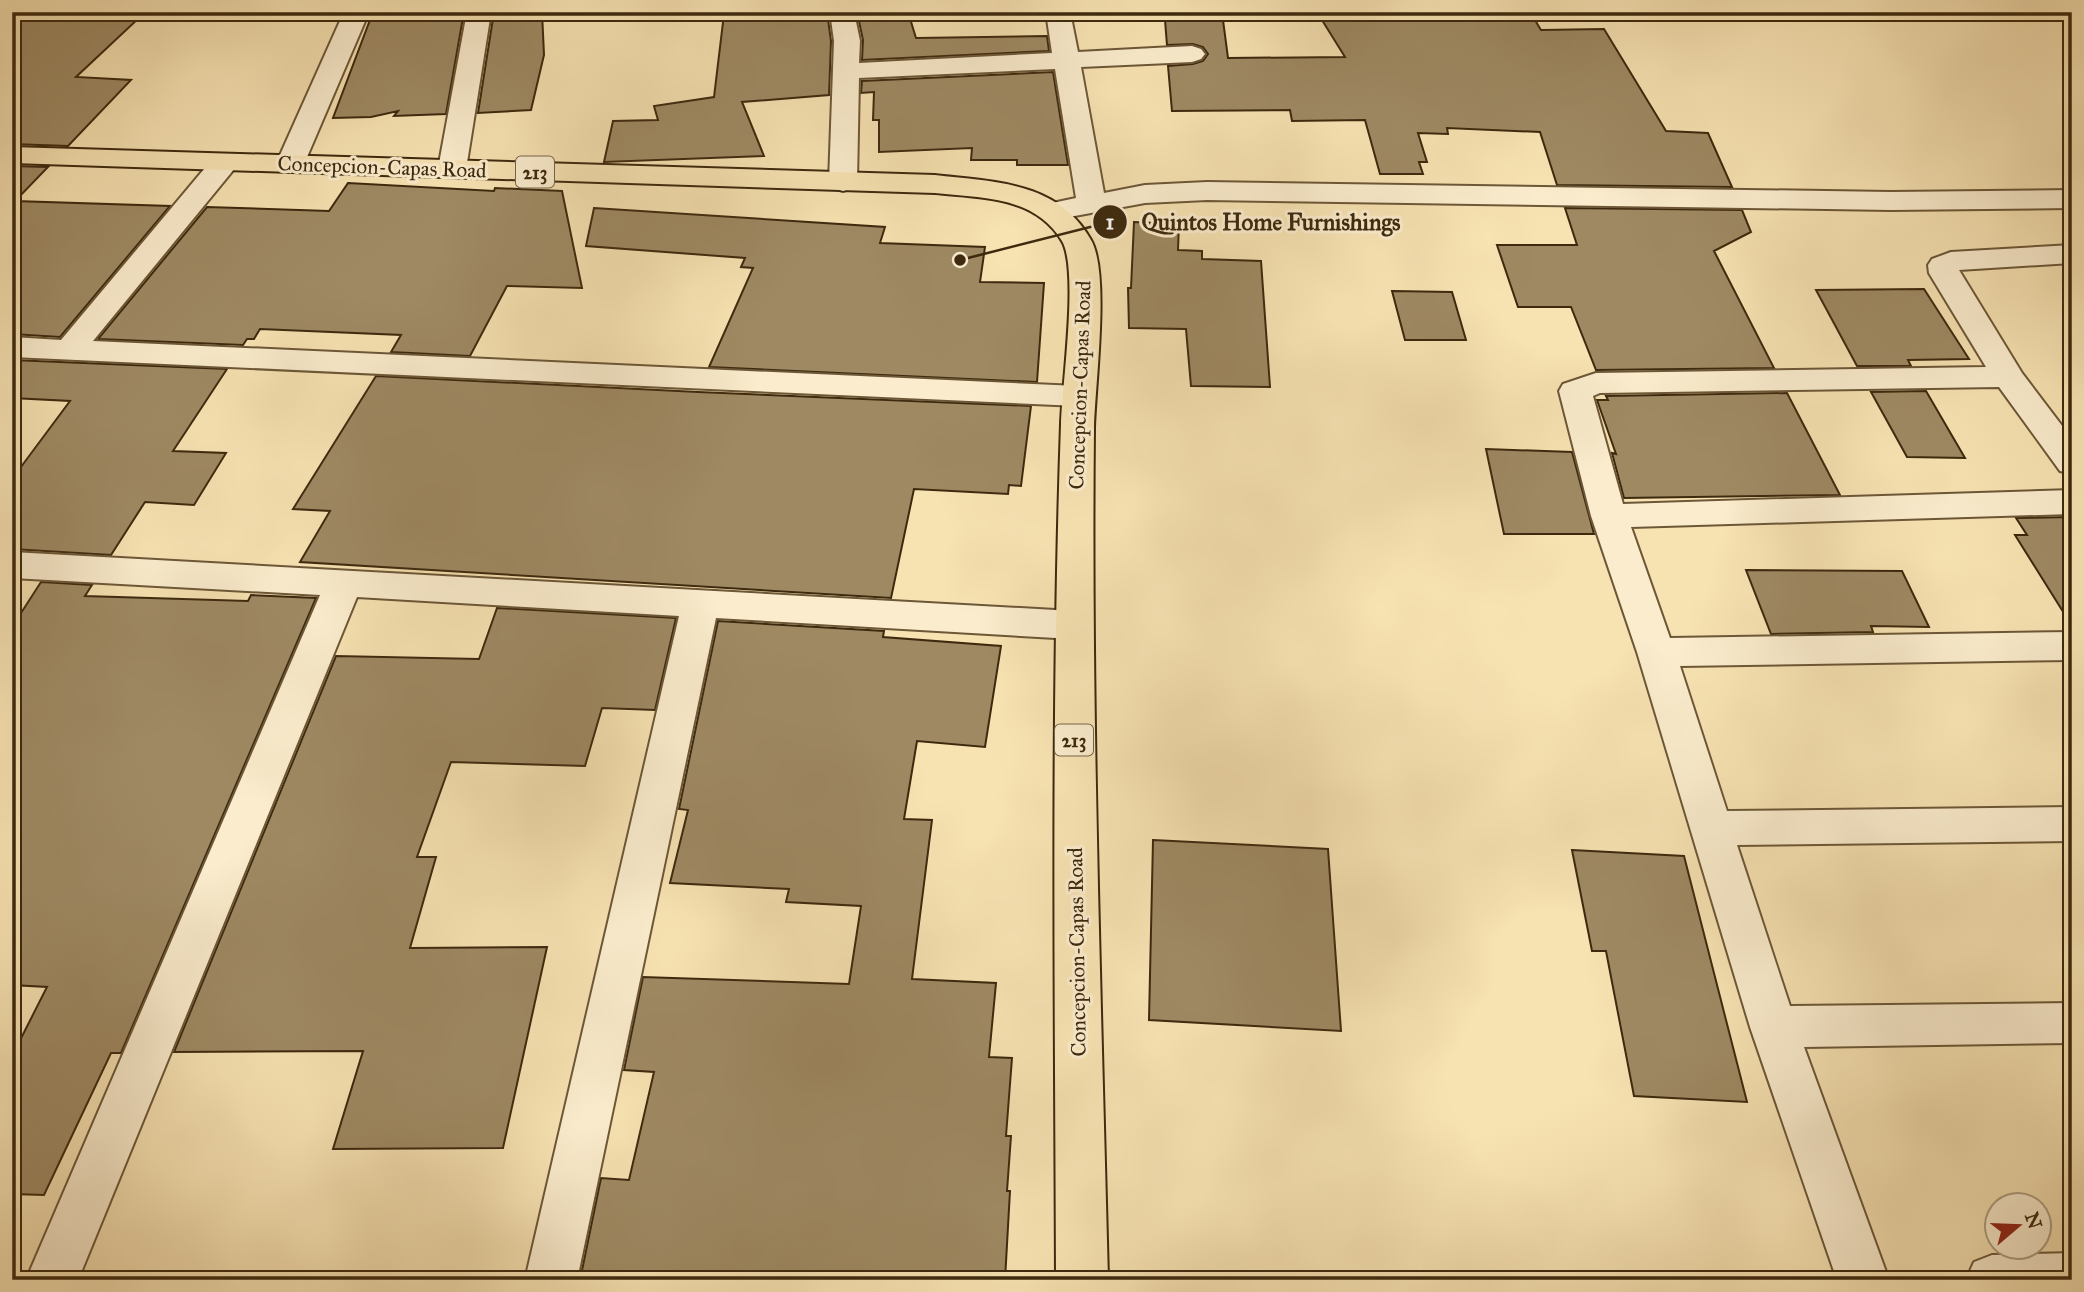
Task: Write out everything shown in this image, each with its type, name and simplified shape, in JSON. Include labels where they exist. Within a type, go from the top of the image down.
[{"type":"main road","name":"Concepcion-Capas Road","points":[[12,155],[982,188],[1016,192],[1072,206],[1085,273],[1078,396],[1073,625],[1082,1280]]},
{"type":"street","points":[[290,164],[358,12]]},
{"type":"street","points":[[452,169],[480,12]]},
{"type":"street","points":[[842,12],[847,41],[843,182]]},
{"type":"street","points":[[1058,12],[1066,60],[1072,206],[1207,191],[2072,199]]},
{"type":"street","points":[[846,71],[1192,54]]},
{"type":"street","points":[[69,350],[225,162]]},
{"type":"street","points":[[2040,200],[2072,252],[1951,261],[1943,265],[1944,274],[2008,377],[2072,463]]},
{"type":"street","points":[[12,347],[1078,396]]},
{"type":"street","points":[[1863,1280],[1773,1027],[1656,652],[1609,516],[1574,391],[1596,383],[2008,377]]},
{"type":"street","points":[[1609,516],[2072,502]]},
{"type":"street","points":[[12,565],[1073,625]]},
{"type":"street","points":[[52,1280],[344,583]]},
{"type":"street","points":[[551,1280],[700,605]]},
{"type":"street","points":[[1656,652],[2072,646]]},
{"type":"street","points":[[1711,828],[2072,824]]},
{"type":"street","points":[[1773,1027],[2072,1023]]},
{"type":"street","points":[[1992,1280],[2072,1278]]},
{"type":"building","points":[[373,12],[464,12],[446,114],[394,116],[398,111],[371,117],[333,118]]},
{"type":"building","points":[[494,12],[542,12],[544,55],[531,110],[478,113]]},
{"type":"building","points":[[827,12],[831,41],[829,95],[742,102],[764,156],[604,162],[613,121],[658,120],[654,106],[714,97],[724,14]]},
{"type":"building","points":[[857,12],[908,12],[916,38],[1047,36],[1049,51],[862,60],[863,40]]},
{"type":"building","points":[[1317,12],[1530,12],[1541,30],[1604,29],[1666,131],[1708,133],[1732,187],[1557,185],[1540,132],[1447,128],[1448,134],[1418,133],[1427,162],[1419,162],[1423,174],[1380,174],[1365,120],[1292,121],[1290,110],[1172,111],[1168,66],[1203,61],[1208,54],[1203,47],[1193,44],[1167,45],[1165,20],[1223,20],[1228,58],[1345,57]]},
{"type":"building","points":[[12,13],[139,18],[76,77],[131,80],[68,146],[12,144]]},
{"type":"building","points":[[1053,72],[1068,165],[1017,165],[1017,160],[971,160],[972,148],[879,152],[879,120],[873,120],[874,92],[861,93],[862,81]]},
{"type":"building","points":[[12,166],[48,167],[15,201],[170,206],[60,337],[12,334]]},
{"type":"building","points":[[348,183],[494,191],[495,188],[562,191],[582,288],[507,286],[470,356],[391,352],[401,335],[260,329],[254,339],[247,339],[243,345],[98,339],[207,207],[329,211]]},
{"type":"building","points":[[594,208],[885,227],[880,243],[985,247],[980,282],[1044,283],[1037,382],[709,367],[753,268],[741,267],[745,258],[586,246]]},
{"type":"building","points":[[1565,208],[1742,210],[1751,232],[1714,251],[1774,368],[1596,370],[1571,307],[1518,307],[1497,245],[1577,245]]},
{"type":"building","points":[[1134,222],[1179,224],[1178,250],[1202,251],[1202,259],[1261,261],[1270,387],[1191,386],[1186,329],[1129,328],[1128,288],[1131,288]]},
{"type":"building","points":[[1924,289],[1969,359],[1908,360],[1911,366],[1857,366],[1816,290]]},
{"type":"building","points":[[1392,291],[1452,292],[1466,340],[1405,340]]},
{"type":"building","points":[[12,360],[227,369],[173,451],[226,453],[194,505],[145,502],[111,555],[12,549],[12,479],[70,401],[12,398]]},
{"type":"building","points":[[376,376],[1031,406],[1021,486],[1009,485],[1008,494],[914,489],[891,598],[300,562],[330,511],[293,509]]},
{"type":"building","points":[[1926,391],[1965,458],[1907,457],[1871,392]]},
{"type":"building","points":[[1787,393],[1840,495],[1624,498],[1612,453],[1616,454],[1597,400],[1608,400],[1606,396]]},
{"type":"building","points":[[1486,449],[1572,452],[1594,534],[1504,534]]},
{"type":"building","points":[[2072,517],[2072,626],[2015,535],[2027,535],[2016,518]]},
{"type":"building","points":[[1746,570],[1902,571],[1929,627],[1871,626],[1873,632],[1771,634]]},
{"type":"building","points":[[41,582],[92,585],[85,596],[248,601],[251,595],[316,598],[121,1053],[111,1053],[44,1195],[12,1194],[12,1056],[47,987],[12,985],[12,627]]},
{"type":"building","points":[[497,608],[676,618],[655,710],[602,708],[585,766],[451,762],[417,857],[436,857],[410,948],[547,947],[503,1148],[333,1149],[363,1051],[174,1052],[336,656],[479,659]]},
{"type":"building","points":[[718,621],[884,631],[883,637],[1001,646],[985,747],[917,741],[904,819],[932,820],[912,979],[996,983],[989,1057],[1012,1058],[1006,1136],[1011,1136],[1005,1280],[580,1280],[601,1178],[629,1180],[654,1072],[624,1070],[643,977],[849,984],[861,906],[786,902],[789,889],[670,883],[688,810],[679,809]]},
{"type":"building","points":[[1153,840],[1328,849],[1341,1031],[1149,1020]]},
{"type":"building","points":[[1572,850],[1684,856],[1747,1102],[1634,1096],[1606,951],[1592,951]]},
{"type":"place","name":"Quintos Home Furnishings","points":[[960,260]]}]
